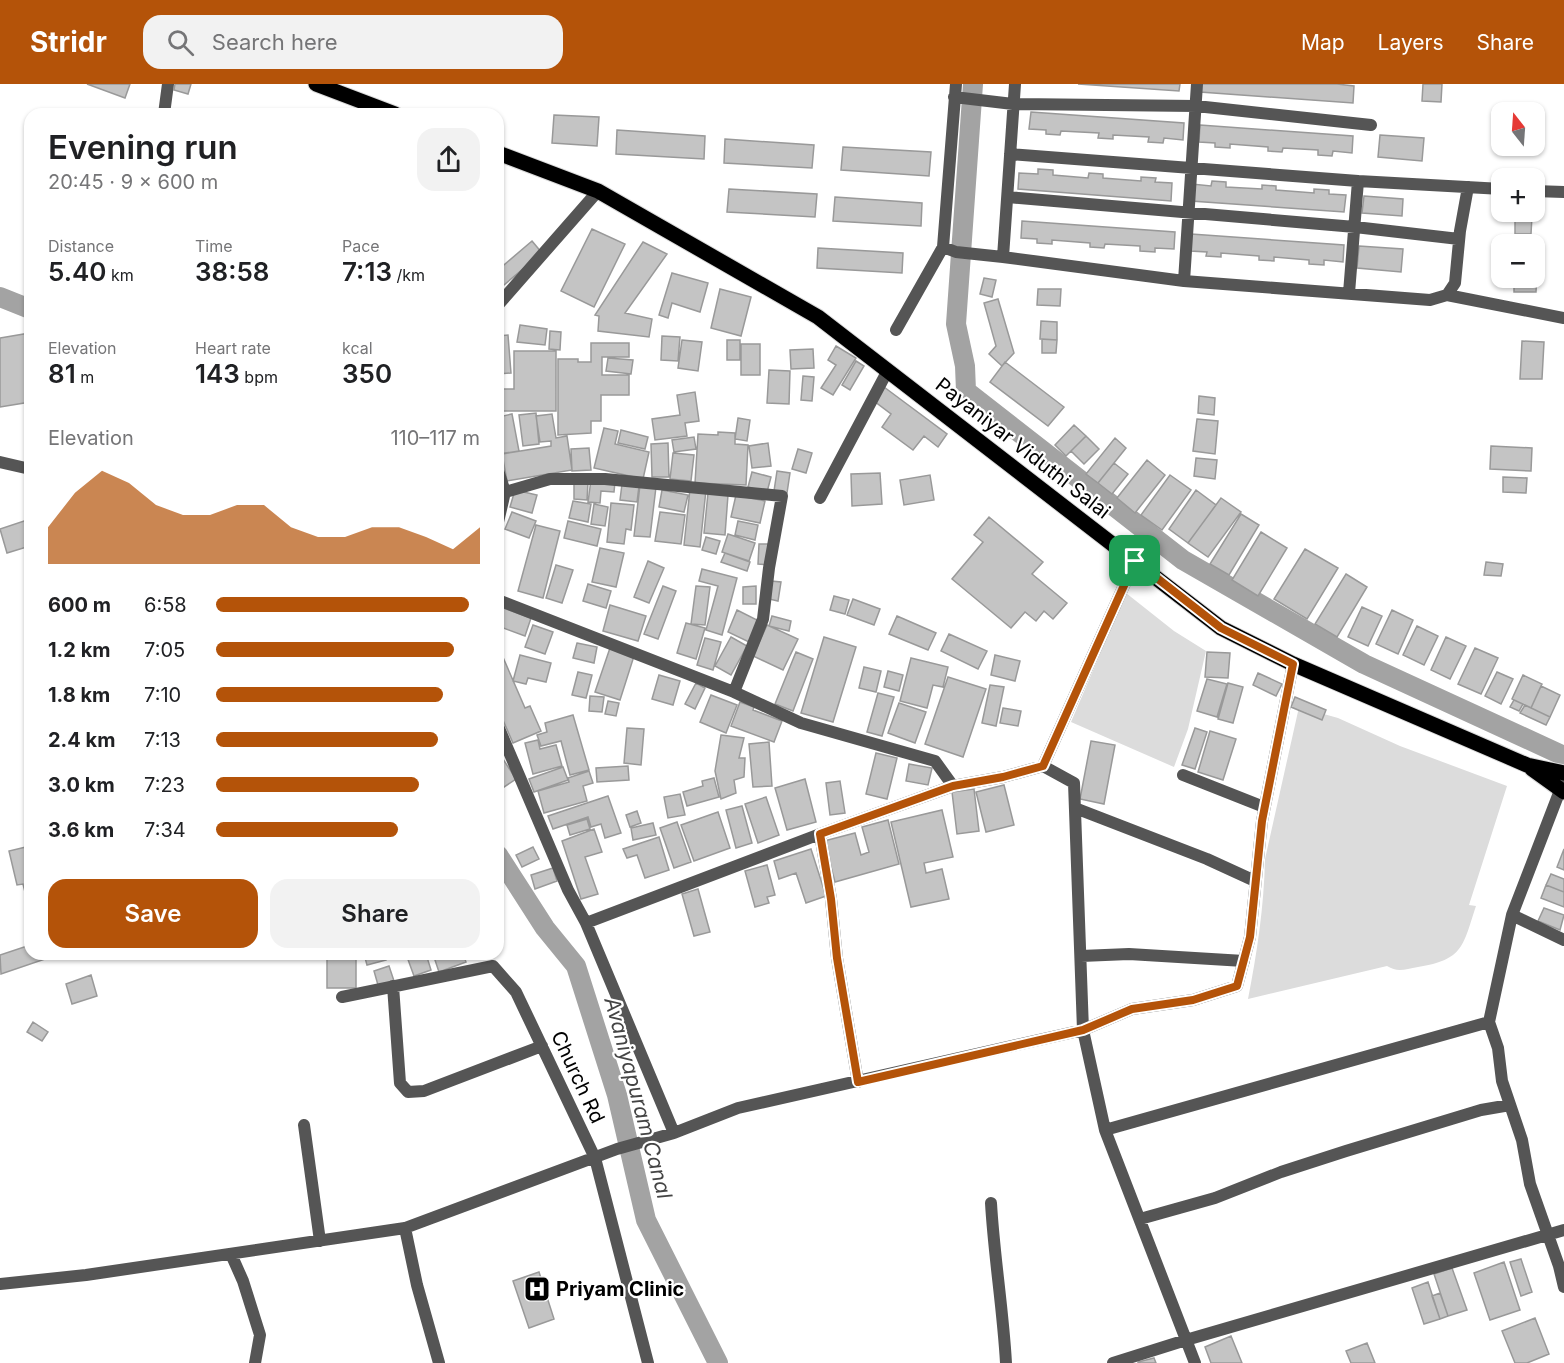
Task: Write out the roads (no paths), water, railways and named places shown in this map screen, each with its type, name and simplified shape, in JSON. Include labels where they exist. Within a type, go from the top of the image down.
[{"type":"main road","points":[[316,84],[379,108]]},
{"type":"main road","name":"Payaniyar Viduthi Salai","points":[[504,155],[598,191],[818,317],[1221,628],[1293,664],[1527,765],[1563,787]]},
{"type":"main road","name":"Payaniyar Viduthi Salai","points":[[1527,765],[1564,773]]},
{"type":"street","points":[[165,108],[168,84]]},
{"type":"street","points":[[1003,257],[1010,154],[1008,104],[1015,84]]},
{"type":"street","points":[[1184,280],[1197,84]]},
{"type":"street","points":[[896,330],[943,247],[959,93],[1008,104],[1196,106],[1371,125]]},
{"type":"street","points":[[1010,154],[1358,181],[1491,188]]},
{"type":"street","points":[[1349,294],[1358,181]]},
{"type":"street","points":[[1447,295],[1455,283],[1459,239],[1468,187]]},
{"type":"street","points":[[504,298],[598,191]]},
{"type":"street","points":[[1545,191],[1564,192]]},
{"type":"street","points":[[1008,197],[1354,227],[1459,239]]},
{"type":"street","points":[[943,247],[956,252],[987,257],[1003,257],[1184,280],[1430,300],[1447,295],[1564,318]]},
{"type":"street","points":[[820,498],[888,370]]},
{"type":"street","points":[[0,462],[24,468]]},
{"type":"street","points":[[505,492],[550,479],[605,479],[783,496],[769,568],[763,619],[734,692]]},
{"type":"street","points":[[504,489],[504,496]]},
{"type":"street","points":[[1043,766],[1135,561]]},
{"type":"street","points":[[504,602],[734,692],[801,723],[935,761],[953,786]]},
{"type":"street","points":[[0,1284],[86,1275],[405,1228],[617,1149],[674,1133],[738,1108],[1083,1030],[1132,1009],[1193,1000],[1237,986],[1250,937],[1264,807],[1293,664]]},
{"type":"street","points":[[504,740],[568,890],[586,923],[674,1133]]},
{"type":"street","points":[[586,923],[953,786],[1003,777],[1043,766],[1074,783],[1083,1030],[1105,1130],[1195,1363]]},
{"type":"street","points":[[1183,775],[1264,807]]},
{"type":"street","points":[[1563,787],[1512,915],[1489,1022],[1498,1048],[1502,1081],[1522,1140],[1530,1185],[1559,1266],[1564,1287]]},
{"type":"street","points":[[1075,808],[1208,859],[1256,881]]},
{"type":"street","points":[[820,834],[831,899],[837,958],[858,1082]]},
{"type":"street","points":[[1512,915],[1564,940]]},
{"type":"street","points":[[1081,956],[1129,954],[1244,961]]},
{"type":"street","name":"Church Rd","points":[[342,997],[494,966],[516,992],[595,1158],[648,1363]]},
{"type":"street","points":[[393,986],[400,1083],[408,1092],[424,1091],[542,1046]]},
{"type":"street","points":[[1105,1130],[1489,1022]]},
{"type":"street","points":[[1140,1219],[1215,1198],[1281,1172],[1346,1151],[1481,1110],[1510,1105]]},
{"type":"street","points":[[304,1125],[320,1241]]},
{"type":"street","points":[[991,1203],[1006,1363]]},
{"type":"street","points":[[405,1228],[435,1362]]},
{"type":"street","points":[[1113,1363],[1564,1230]]},
{"type":"street","points":[[231,1254],[243,1281],[260,1335],[255,1363]]},
{"type":"waterway","points":[[973,84],[956,324],[965,366],[966,391],[1183,560],[1364,664],[1564,756]]},
{"type":"waterway","name":"Avaniyapuram Canal","points":[[0,297],[24,307]]},
{"type":"waterway","name":"Avaniyapuram Canal","points":[[504,864],[545,928],[576,966],[617,1095],[646,1220],[718,1363]]},
{"type":"place","name":"Priyam Clinic","points":[[537,1289]]}]
